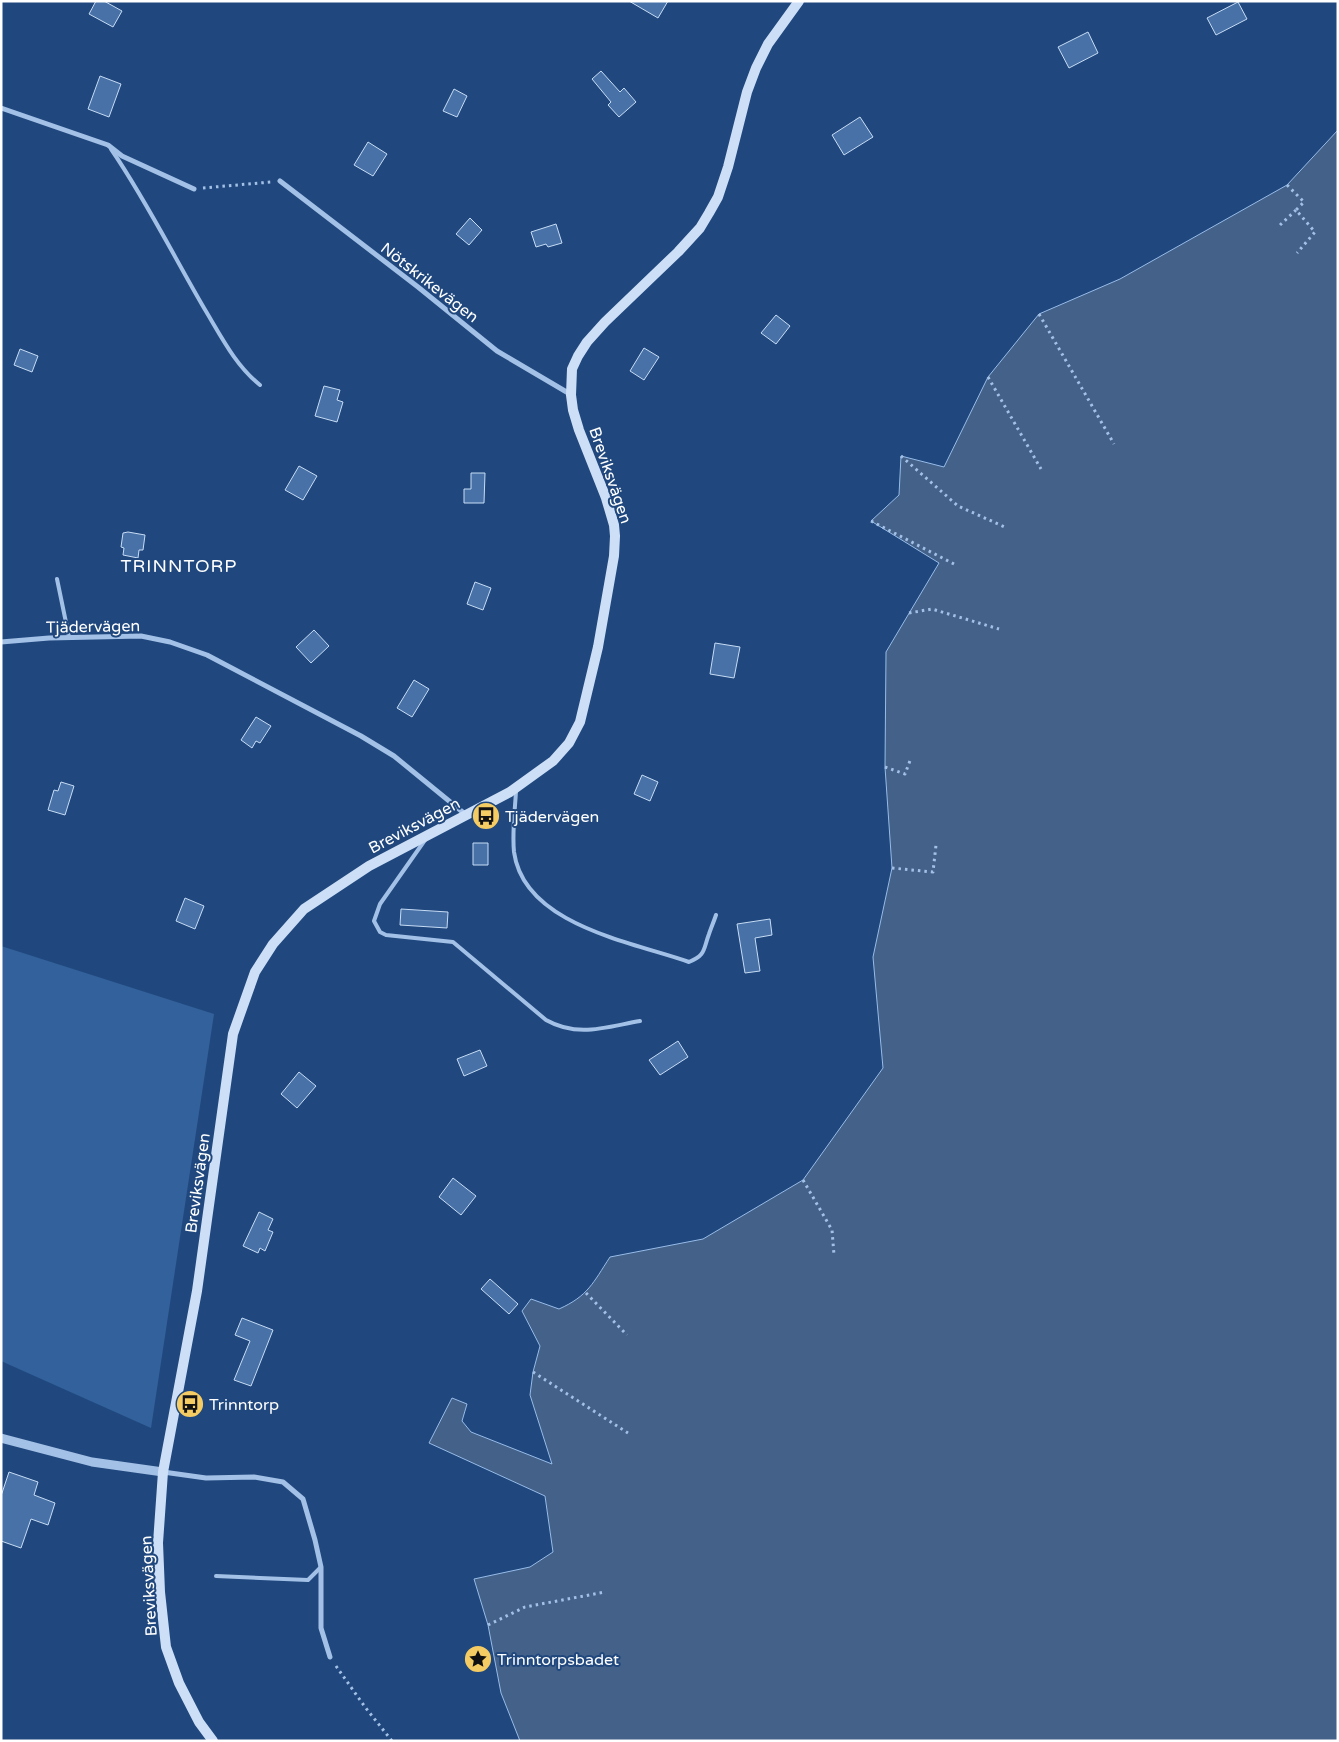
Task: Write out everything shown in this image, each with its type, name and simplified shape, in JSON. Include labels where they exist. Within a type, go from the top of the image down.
[{"type":"main road","name":"Breviksvägen","points":[[213,1741],[199,1722],[179,1683],[166,1647],[160,1592],[158,1543],[163,1472],[197,1291],[233,1034],[255,972],[273,944],[304,909],[369,866],[516,788],[553,761],[569,743],[580,722],[598,647],[614,556],[614,525],[606,498],[580,430],[571,395],[572,369],[587,342],[605,322],[678,252],[700,228],[710,213],[718,197],[728,167],[747,92],[756,68],[768,44],[799,1]]},
{"type":"street","points":[[1,108],[108,146],[122,156],[194,189]]},
{"type":"street","name":"Nötskrikevägen","points":[[280,181],[498,351],[571,395]]},
{"type":"street","name":"Tjädervägen","points":[[1,642],[69,637],[141,636],[170,642],[207,655],[370,741],[394,756],[465,814]]},
{"type":"street","points":[[1,1438],[92,1462],[206,1478],[254,1477],[283,1482],[303,1499],[315,1540],[321,1567],[321,1628],[330,1657]]},
{"type":"lane","points":[[108,146],[135,185],[171,253],[234,358],[248,375],[260,385]]},
{"type":"lane","points":[[56,580],[69,637]]},
{"type":"lane","points":[[516,788],[514,852],[522,876],[540,901],[565,917],[581,927],[689,962],[699,958],[704,951],[716,915]]},
{"type":"lane","points":[[431,832],[380,904],[374,921],[380,932],[392,937],[453,942],[546,1020],[556,1026],[569,1030],[588,1031],[640,1021]]},
{"type":"lane","points":[[216,1576],[308,1580],[321,1567]]},
{"type":"path","points":[[194,189],[280,181]]},
{"type":"path","points":[[1280,225],[1304,202],[1287,185]]},
{"type":"path","points":[[1296,210],[1316,232],[1297,253]]},
{"type":"path","points":[[1039,314],[1114,444]]},
{"type":"path","points":[[988,377],[1040,469]]},
{"type":"path","points":[[901,456],[958,506],[1006,528]]},
{"type":"path","points":[[870,521],[954,564]]},
{"type":"path","points":[[909,613],[932,609],[999,629]]},
{"type":"path","points":[[885,767],[905,774],[911,758]]},
{"type":"path","points":[[892,868],[933,872],[936,844]]},
{"type":"path","points":[[803,1180],[832,1230],[834,1255]]},
{"type":"path","points":[[586,1293],[628,1335]]},
{"type":"path","points":[[533,1372],[628,1433]]},
{"type":"path","points":[[488,1625],[525,1606],[605,1592]]},
{"type":"path","points":[[330,1657],[365,1707],[392,1741]]},
{"type":"shaded area","points":[[1338,130],[1338,1741],[520,1741],[501,1693],[488,1625],[474,1579],[530,1567],[553,1552],[545,1496],[429,1443],[452,1398],[467,1404],[462,1421],[471,1432],[552,1464],[530,1395],[533,1372],[540,1346],[522,1311],[531,1299],[559,1309],[577,1299],[589,1288],[610,1257],[703,1239],[803,1180],[883,1068],[873,957],[892,868],[885,767],[886,652],[939,563],[871,521],[899,495],[901,456],[944,467],[988,377],[1039,314],[1120,279],[1287,185]]},
{"type":"shaded area","points":[[1,946],[214,1014],[151,1428],[1,1361]]},
{"type":"building","points":[[96,1],[104,1],[122,11],[113,27],[89,14]]},
{"type":"building","points":[[629,1],[668,1],[658,18]]},
{"type":"building","points":[[1238,2],[1247,19],[1216,35],[1207,18]]},
{"type":"building","points":[[1088,32],[1098,53],[1069,68],[1058,47]]},
{"type":"building","points":[[601,71],[620,92],[624,88],[636,102],[619,117],[608,105],[611,102],[592,79]]},
{"type":"building","points":[[100,76],[121,84],[109,117],[88,109]]},
{"type":"building","points":[[454,89],[467,96],[457,117],[443,111]]},
{"type":"building","points":[[860,117],[873,137],[844,155],[832,135]]},
{"type":"building","points":[[368,142],[387,154],[373,176],[354,165]]},
{"type":"building","points":[[470,218],[482,230],[469,245],[456,234]]},
{"type":"building","points":[[556,224],[562,243],[548,247],[546,244],[536,247],[531,232]]},
{"type":"building","points":[[776,315],[790,326],[776,344],[761,333]]},
{"type":"building","points":[[644,348],[659,357],[644,380],[630,371]]},
{"type":"building","points":[[20,349],[38,356],[32,372],[14,365]]},
{"type":"building","points":[[324,386],[340,390],[337,400],[343,402],[337,422],[315,416]]},
{"type":"building","points":[[299,466],[317,476],[303,500],[285,490]]},
{"type":"building","points":[[471,473],[485,473],[484,503],[464,503],[464,489],[471,489]]},
{"type":"building","points":[[123,533],[145,535],[143,550],[139,550],[138,558],[123,555],[124,548],[121,547]]},
{"type":"building","points":[[475,582],[491,588],[483,610],[467,604]]},
{"type":"building","points":[[314,630],[329,646],[311,663],[296,647]]},
{"type":"building","points":[[715,643],[740,647],[734,678],[710,674]]},
{"type":"building","points":[[414,680],[429,689],[412,717],[397,708]]},
{"type":"building","points":[[256,717],[271,726],[260,743],[256,741],[252,748],[241,740]]},
{"type":"building","points":[[642,775],[658,782],[650,801],[634,794]]},
{"type":"building","points":[[61,782],[74,786],[65,815],[48,810],[54,790],[58,791]]},
{"type":"building","points":[[473,843],[488,843],[488,865],[473,865]]},
{"type":"building","points":[[185,898],[204,906],[195,929],[176,921]]},
{"type":"building","points":[[401,909],[448,912],[447,928],[400,925]]},
{"type":"building","points":[[770,919],[772,935],[755,938],[760,971],[745,973],[737,924]]},
{"type":"building","points":[[678,1041],[688,1057],[660,1075],[649,1060]]},
{"type":"building","points":[[480,1050],[487,1066],[464,1076],[457,1059]]},
{"type":"building","points":[[299,1072],[316,1086],[297,1108],[281,1094]]},
{"type":"building","points":[[453,1178],[476,1196],[461,1215],[439,1197]]},
{"type":"building","points":[[259,1212],[273,1219],[268,1230],[273,1232],[265,1251],[260,1248],[258,1253],[243,1246]]},
{"type":"building","points":[[490,1279],[518,1304],[509,1314],[481,1289]]},
{"type":"building","points":[[242,1318],[273,1330],[251,1386],[234,1380],[250,1341],[235,1335]]},
{"type":"building","points":[[9,1472],[38,1482],[34,1495],[55,1503],[48,1525],[31,1519],[21,1548],[1,1541],[1,1496]]},
{"type":"place","name":"Tjädervägen","points":[[486,816]]},
{"type":"place","name":"Trinntorp","points":[[190,1404]]},
{"type":"place","name":"Trinntorpsbadet","points":[[478,1659]]},
{"type":"district","name":"TRINNTORP","points":[[179,566]]}]
